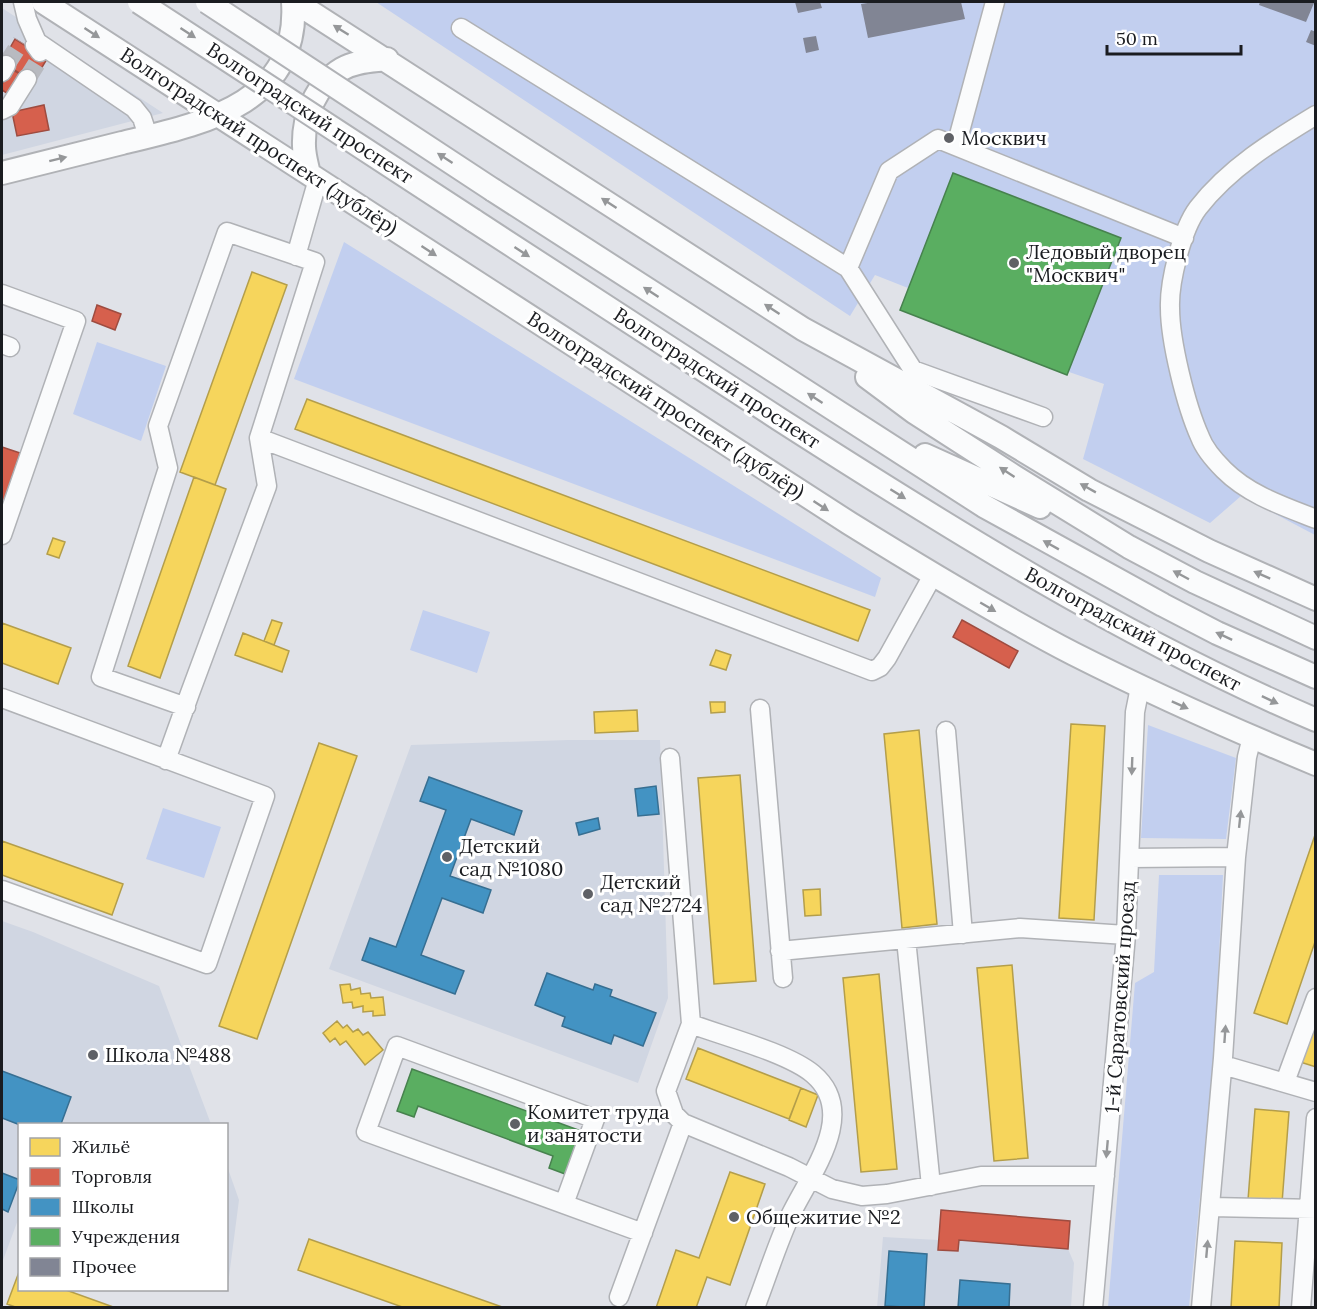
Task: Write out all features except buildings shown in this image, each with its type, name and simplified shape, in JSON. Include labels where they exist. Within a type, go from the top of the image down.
[{"type":"main road","name":"Волгоградский проспект (дублёр)","points":[[42,2],[849,524],[933,575],[1052,642],[1140,687],[1316,764]]},
{"type":"main road","name":"Волгоградский проспект","points":[[139,2],[960,534],[1142,638],[1316,720]]},
{"type":"main road","name":"Волгоградский проспект","points":[[207,2],[493,190],[984,506],[1106,576],[1217,633],[1316,677]]},
{"type":"main road","points":[[2,173],[218,116],[243,103],[271,77],[282,59],[290,42],[293,28],[294,2],[387,59],[803,329],[914,412],[1015,477],[1129,547],[1195,582],[1316,638]]},
{"type":"main road","points":[[314,176],[303,148],[305,124],[318,92],[342,69],[360,63],[387,59]]},
{"type":"main road","points":[[803,329],[910,377],[1001,437],[1089,490],[1209,551],[1316,599]]},
{"type":"main road","points":[[854,423],[1129,547]]},
{"type":"street","points":[[23,2],[34,46],[134,108],[142,118],[148,136]]},
{"type":"street","points":[[956,146],[995,2]]},
{"type":"street","points":[[461,28],[848,268],[910,377],[1043,417]]},
{"type":"street","points":[[2,110],[10,106],[27,79]]},
{"type":"street","points":[[1316,115],[1246,160],[1197,210],[1184,238],[1173,276],[1170,308],[1172,338],[1188,402],[1200,438],[1222,468],[1246,489],[1316,519]]},
{"type":"street","points":[[848,268],[889,171],[938,139],[1184,238]]},
{"type":"street","points":[[296,256],[314,176]]},
{"type":"street","points":[[166,760],[186,707],[267,486],[259,438],[315,262],[227,232],[158,426],[168,468],[101,677],[186,707]]},
{"type":"street","points":[[2,294],[76,321],[2,535]]},
{"type":"street","points":[[259,438],[872,671],[880,667],[887,658],[933,575]]},
{"type":"street","name":"1-й Саратовский проезд","points":[[1093,1308],[1126,935],[1135,712],[1140,687]]},
{"type":"street","points":[[2,698],[265,796],[207,964],[2,890]]},
{"type":"street","points":[[760,709],[783,978]]},
{"type":"street","points":[[946,731],[963,934]]},
{"type":"street","points":[[1201,1308],[1223,1065],[1236,857],[1247,757],[1252,737]]},
{"type":"street","points":[[670,758],[691,1024],[666,1091],[674,1114],[683,1123],[789,1167],[832,1189],[862,1196],[887,1194],[981,1176],[1105,1176]]},
{"type":"street","points":[[1130,858],[1236,857]]},
{"type":"street","points":[[780,951],[1020,928],[1126,935]]},
{"type":"street","points":[[906,939],[931,1186]]},
{"type":"street","points":[[1285,1082],[1316,998]]},
{"type":"street","points":[[691,1024],[793,1062],[812,1073],[824,1086],[831,1100],[833,1114],[831,1129],[819,1161],[790,1215],[755,1308]]},
{"type":"street","points":[[564,1204],[595,1119],[397,1046],[366,1132],[643,1233]]},
{"type":"street","points":[[1223,1065],[1316,1092]]},
{"type":"street","points":[[1301,1308],[1312,1209],[1316,1118]]},
{"type":"street","points":[[619,1297],[683,1123]]},
{"type":"street","points":[[1211,1207],[1312,1209]]},
{"type":"shaded area","name":"Москвич","points":[[376,2],[1315,2],[1315,535],[1241,496],[1210,523],[1083,459],[1104,384],[1069,372],[1067,375],[900,310],[908,288],[875,275],[850,316]]},
{"type":"shaded area","points":[[2,8],[163,113],[2,155]]},
{"type":"shaded area","points":[[344,242],[881,578],[875,597],[294,379]]},
{"type":"shaded area","points":[[97,342],[166,366],[141,441],[73,414]]},
{"type":"shaded area","points":[[423,610],[490,632],[477,673],[410,650]]},
{"type":"shaded area","points":[[1148,725],[1236,758],[1226,839],[1141,838]]},
{"type":"shaded area","points":[[568,740],[660,740],[668,998],[638,1083],[329,969],[411,745]]},
{"type":"shaded area","points":[[163,808],[221,827],[204,878],[146,859]]},
{"type":"shaded area","points":[[1159,875],[1223,875],[1214,1056],[1189,1307],[1108,1307],[1135,983],[1154,972]]},
{"type":"shaded area","name":"Школа №488","points":[[2,921],[159,986],[211,1123],[18,1123],[18,1220],[2,1263]]},
{"type":"shaded area","points":[[228,1169],[239,1200],[228,1284]]},
{"type":"shaded area","points":[[883,1237],[938,1240],[938,1250],[957,1251],[959,1240],[1068,1249],[1074,1263],[1071,1307],[877,1308]]},
{"type":"tunnel","points":[[6,65],[21,42]]},
{"type":"tunnel","points":[[27,79],[42,55]]},
{"type":"place","name":"Москвич","points":[[949,138]]},
{"type":"place","name":"Ледовый дворец \"Москвич\"","points":[[1014,263]]},
{"type":"place","name":"Детский сад №1080","points":[[447,857]]},
{"type":"place","name":"Детский сад №2724","points":[[588,894]]},
{"type":"place","name":"Школа №488","points":[[93,1055]]},
{"type":"place","name":"Комитет труда и занятости","points":[[515,1124]]},
{"type":"place","name":"Общежитие №2","points":[[734,1217]]}]
